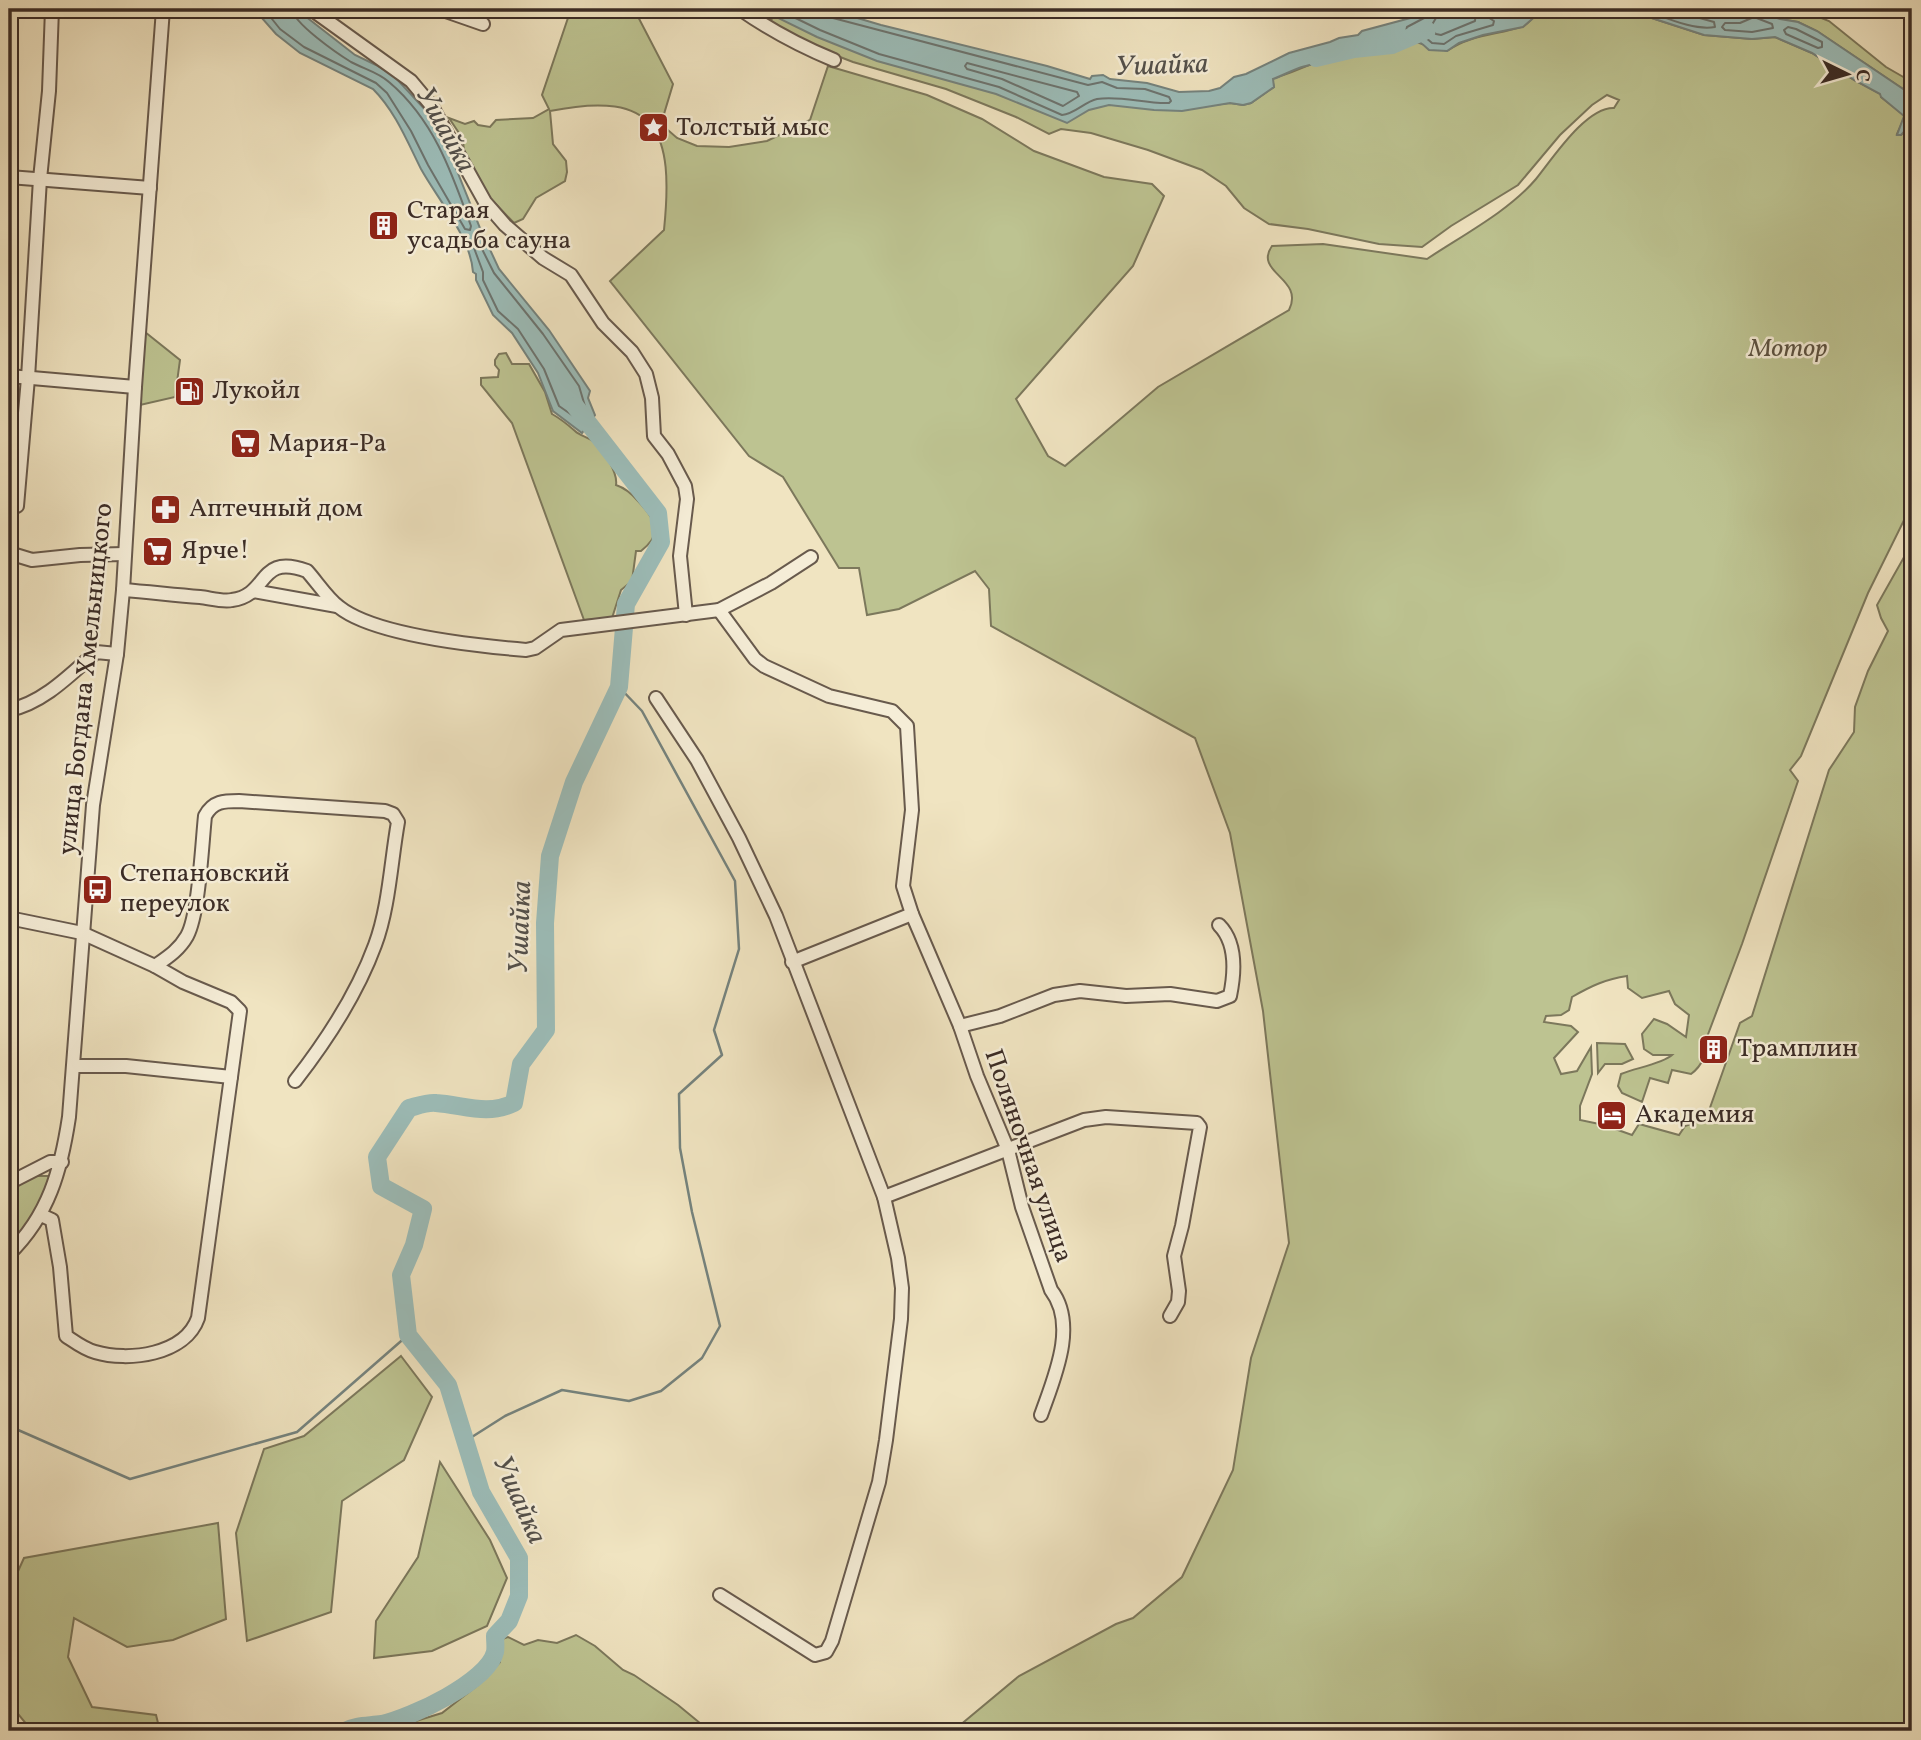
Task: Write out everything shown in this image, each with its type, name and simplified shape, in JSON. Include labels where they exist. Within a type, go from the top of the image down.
[{"type":"street","points":[[17,506],[40,179],[49,91],[52,9]]},
{"type":"street","name":"улица Богдана Хмельницкого","points":[[11,1248],[41,1215],[62,1163],[69,1117],[93,805],[117,654],[123,590],[163,9]]},
{"type":"street","points":[[311,9],[411,81],[431,105],[485,202],[505,225],[543,258],[571,275],[603,323],[632,352],[646,374],[652,398],[654,436],[668,454],[685,486],[687,499],[680,556],[686,615]]},
{"type":"street","points":[[440,9],[483,24]]},
{"type":"street","points":[[740,9],[766,27],[834,60]]},
{"type":"street","points":[[9,177],[150,188]]},
{"type":"street","points":[[9,376],[135,387]]},
{"type":"street","points":[[9,553],[32,560],[125,554]]},
{"type":"street","points":[[123,590],[231,600],[253,591],[271,569],[289,567],[307,571],[337,606],[352,615],[390,629],[425,637],[526,650],[536,648],[561,630],[719,610],[771,583],[811,557]]},
{"type":"street","points":[[253,591],[337,606]]},
{"type":"street","name":"Поляночная улица","points":[[719,610],[755,659],[764,666],[829,696],[892,711],[906,726],[912,810],[903,886],[1008,1150],[1022,1207],[1051,1290],[1060,1301],[1063,1311],[1064,1324],[1059,1354],[1041,1415]]},
{"type":"street","points":[[9,710],[22,707],[48,693],[96,652],[117,654]]},
{"type":"street","points":[[656,698],[697,760],[739,838],[776,916],[884,1197],[902,1289],[899,1351],[878,1482],[832,1642],[826,1652],[815,1655],[720,1595]]},
{"type":"street","points":[[155,965],[173,954],[188,934],[195,908],[205,816],[209,808],[219,802],[239,801],[385,811],[393,814],[398,822],[376,943],[325,1043],[295,1081]]},
{"type":"street","points":[[792,962],[912,914]]},
{"type":"street","points":[[9,918],[82,933],[231,1002],[238,1008],[240,1016],[198,1318],[189,1336],[164,1349],[125,1357],[85,1348],[66,1336],[60,1267],[52,1220],[41,1215]]},
{"type":"street","points":[[960,1027],[1000,1016],[1054,995],[1080,991],[1126,996],[1170,994],[1217,1001],[1230,996],[1234,962],[1228,934],[1219,925]]},
{"type":"street","points":[[74,1066],[126,1066],[231,1077]]},
{"type":"street","points":[[884,1197],[1084,1120],[1107,1117],[1197,1123],[1200,1127],[1174,1256],[1178,1302],[1170,1315]]},
{"type":"street","points":[[9,1183],[50,1162],[62,1163]]},
{"type":"green space","name":"Мотор","points":[[571,9],[634,9],[673,84],[661,124],[677,138],[697,146],[729,147],[767,141],[810,120],[828,66],[927,95],[982,119],[1034,151],[1104,177],[1152,184],[1164,196],[1133,266],[1016,399],[1048,456],[1065,466],[1158,387],[1289,310],[1292,299],[1290,290],[1269,263],[1268,255],[1272,246],[1323,244],[1427,259],[1513,202],[1536,179],[1581,124],[1603,110],[1614,108],[1619,100],[1607,95],[1592,105],[1560,135],[1518,185],[1422,247],[1379,244],[1269,224],[1244,208],[1226,186],[1202,170],[1091,133],[1061,129],[1049,134],[1016,117],[946,89],[853,62],[822,50],[769,23],[776,13],[1088,106],[1109,103],[1181,109],[1251,103],[1274,87],[1272,79],[1340,50],[1346,52],[1398,37],[1447,51],[1474,38],[1524,26],[1543,12],[1610,12],[1612,9],[1624,9],[1704,35],[1752,39],[1775,37],[1812,53],[1881,94],[1881,97],[1905,116],[1897,134],[1901,135],[1912,123],[1912,504],[1868,593],[1801,756],[1790,770],[1798,781],[1707,1037],[1704,1058],[1691,1074],[1672,1070],[1668,1083],[1650,1078],[1642,1102],[1622,1093],[1618,1086],[1621,1074],[1662,1061],[1672,1055],[1653,1055],[1644,1049],[1642,1034],[1654,1019],[1686,1037],[1689,1015],[1675,1004],[1669,991],[1642,998],[1628,988],[1627,976],[1605,981],[1579,993],[1572,997],[1569,1010],[1561,1015],[1546,1016],[1544,1022],[1571,1026],[1578,1032],[1554,1058],[1561,1074],[1577,1071],[1591,1047],[1592,1074],[1580,1106],[1580,1120],[1632,1135],[1639,1124],[1679,1135],[1685,1126],[1706,1119],[1740,1023],[1752,1016],[1829,770],[1854,732],[1855,707],[1868,671],[1888,631],[1877,605],[1912,543],[1912,1731],[953,1731],[1019,1676],[1116,1624],[1133,1618],[1182,1577],[1233,1470],[1251,1358],[1289,1243],[1263,1011],[1230,833],[1195,738],[991,626],[989,589],[975,571],[899,609],[867,615],[859,568],[839,568],[783,477],[749,456],[610,281],[664,230],[666,167],[661,143],[651,125],[636,113],[615,107],[586,106],[550,111],[553,144],[566,161],[565,181],[536,198],[523,219],[514,223],[490,198],[464,152],[463,139],[449,118],[465,124],[474,121],[478,125],[490,127],[496,120],[533,118],[549,109],[542,95]]},
{"type":"green space","points":[[1682,9],[1799,9],[1829,21],[1886,67],[1912,82],[1912,95],[1817,31],[1798,22],[1753,10],[1739,16]]},
{"type":"green space","points":[[145,332],[180,360],[175,397],[140,405]]},
{"type":"green space","points":[[506,353],[512,364],[529,364],[545,392],[552,414],[598,446],[613,468],[616,485],[633,496],[653,520],[653,538],[641,551],[636,551],[632,581],[621,590],[612,618],[584,620],[512,423],[481,385],[481,378],[498,377],[499,370],[495,360],[499,354]]},
{"type":"green space","points":[[1597,1043],[1625,1044],[1633,1059],[1622,1064],[1605,1064],[1598,1073]]},
{"type":"green space","points":[[36,1176],[49,1176],[50,1180],[33,1218],[15,1235],[9,1231],[9,1190]]},
{"type":"green space","points":[[401,1356],[432,1397],[404,1460],[342,1501],[331,1612],[247,1641],[236,1533],[264,1449],[304,1436]]},
{"type":"green space","points":[[440,1462],[490,1540],[507,1578],[487,1626],[432,1651],[374,1658],[376,1621],[418,1557]]},
{"type":"green space","points":[[218,1523],[226,1619],[173,1640],[127,1647],[74,1618],[68,1657],[92,1707],[156,1715],[160,1731],[32,1731],[9,1703],[9,1591],[24,1558]]},
{"type":"green space","points":[[576,1635],[595,1646],[623,1670],[678,1705],[706,1728],[705,1731],[383,1731],[442,1713],[478,1685],[500,1662],[499,1640],[508,1637],[524,1645],[538,1640],[557,1643]]},
{"type":"water","points":[[254,9],[296,9],[355,55],[394,76],[430,115],[443,136],[499,269],[549,330],[590,391],[588,398],[595,415],[582,433],[553,411],[538,373],[512,333],[493,315],[476,280],[460,232],[381,98],[373,89],[300,53],[276,34]]},
{"type":"water","points":[[765,9],[827,9],[1090,79],[1092,76],[1103,75],[1110,79],[1147,83],[1179,92],[1220,88],[1234,77],[1289,53],[1358,35],[1362,31],[1414,17],[1426,9],[1483,9],[1510,16],[1523,9],[1589,9],[1538,14],[1523,27],[1483,35],[1459,43],[1447,51],[1429,50],[1415,40],[1408,39],[1345,52],[1340,50],[1327,60],[1273,79],[1274,87],[1251,103],[1243,105],[1230,103],[1182,111],[1109,105],[1089,110],[1067,123],[996,94],[877,61],[817,37]]},
{"type":"water","points":[[1589,9],[1612,9],[1610,12]]},
{"type":"water","points":[[1624,9],[1682,9],[1738,16],[1753,10],[1798,22],[1817,31],[1912,95],[1912,123],[1901,135],[1897,135],[1904,116],[1880,94],[1812,53],[1775,37],[1752,39],[1704,35]]},
{"type":"waterway","name":"Ушайка","points":[[1316,58],[1354,49],[1392,45],[1427,30]]},
{"type":"waterway","name":"Ушайка","points":[[345,1731],[395,1720],[464,1686],[489,1663],[495,1652],[495,1636],[509,1621],[519,1596],[519,1558],[481,1492],[448,1385],[408,1335],[401,1275],[414,1245],[423,1209],[381,1186],[377,1157],[409,1108],[433,1103],[494,1109],[514,1103],[521,1064],[546,1030],[545,923],[550,856],[574,782],[619,687],[626,604],[661,542],[658,513],[575,406]]},
{"type":"waterway","points":[[464,1442],[505,1416],[562,1390],[629,1401],[661,1391],[702,1358],[720,1326],[692,1212],[680,1148],[679,1094],[722,1055],[714,1030],[739,949],[735,881],[642,711],[619,687]]},
{"type":"waterway","points":[[9,1426],[130,1479],[297,1432],[408,1335]]},
{"type":"place","name":"Толстый мыс","points":[[653,128]]},
{"type":"place","name":"Старая усадьба сауна","points":[[384,226]]},
{"type":"place","name":"Лукойл","points":[[189,391]]},
{"type":"place","name":"Мария-Ра","points":[[245,444]]},
{"type":"place","name":"Аптечный дом","points":[[166,509]]},
{"type":"place","name":"Ярче!","points":[[158,551]]},
{"type":"place","name":"Степановский переулок","points":[[97,889]]},
{"type":"place","name":"Трамплин","points":[[1714,1049]]},
{"type":"place","name":"Академия","points":[[1612,1115]]}]
